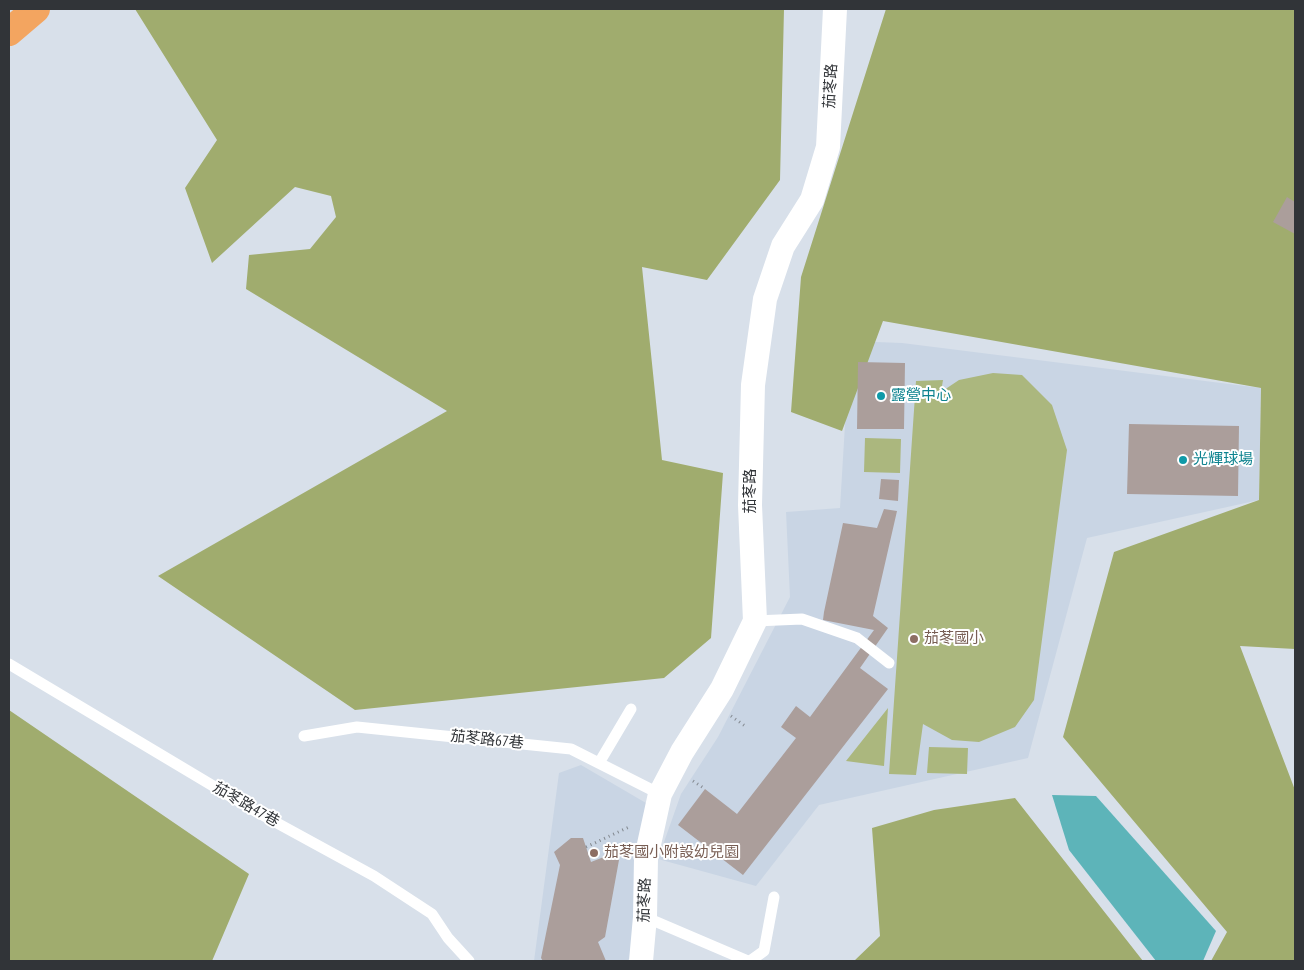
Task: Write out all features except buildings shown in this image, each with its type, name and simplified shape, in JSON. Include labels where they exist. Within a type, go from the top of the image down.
[{"type":"highway","points":[[9,32],[36,9]]},
{"type":"street","name":"茄苳路","points":[[641,961],[645,917],[646,858],[660,794],[682,752],[722,689],[755,621],[750,506],[752,385],[765,299],[783,246],[812,200],[828,147],[835,9]]},
{"type":"lane","points":[[755,621],[802,619],[857,638],[889,663]]},
{"type":"lane","name":"茄苳路47巷","points":[[9,664],[255,811],[374,876],[432,914],[448,938],[469,961]]},
{"type":"lane","points":[[599,763],[631,709]]},
{"type":"lane","name":"茄苳路67巷","points":[[304,736],[357,727],[571,748],[660,794]]},
{"type":"lane","points":[[645,917],[749,961],[764,951],[774,898]]},
{"type":"path","points":[[586,847],[628,827],[652,829]]},
{"type":"shaded area","name":"茄苳國小","points":[[850,341],[902,343],[1261,388],[1259,500],[1087,538],[1028,758],[819,805],[756,886],[658,859],[681,794],[718,737],[790,597],[786,512],[840,508]]},
{"type":"shaded area","name":"茄苳國小附設幼兒園","points":[[581,765],[646,803],[634,903],[631,958],[626,961],[534,961],[559,773]]},
{"type":"green space","points":[[135,9],[784,9],[780,180],[707,280],[642,267],[662,460],[723,473],[711,638],[664,678],[355,710],[158,576],[447,411],[246,289],[249,255],[310,249],[336,217],[331,196],[295,187],[212,263],[185,188],[217,140]]},
{"type":"green space","points":[[886,9],[1295,9],[1295,649],[1240,646],[1295,790],[1295,961],[1211,961],[1227,932],[1063,737],[1114,552],[1259,500],[1261,388],[883,321],[842,431],[791,412],[801,277]]},
{"type":"green space","points":[[993,373],[1022,375],[1052,405],[1067,450],[1034,700],[1015,727],[979,742],[952,740],[923,724],[916,775],[889,774],[916,381],[943,380],[941,392],[959,380]]},
{"type":"green space","points":[[865,438],[901,439],[900,473],[864,472]]},
{"type":"green space","points":[[888,708],[884,766],[846,761]]},
{"type":"green space","points":[[9,710],[249,874],[212,961],[9,961]]},
{"type":"green space","points":[[929,747],[968,748],[967,774],[927,773]]},
{"type":"green space","points":[[1015,798],[1143,961],[854,961],[880,936],[872,828],[934,810]]},
{"type":"water","points":[[1052,795],[1096,796],[1216,931],[1203,961],[1156,961],[1069,850]]},
{"type":"place","name":"露營中心","points":[[881,396]]},
{"type":"place","name":"光輝球場","points":[[1183,460]]},
{"type":"place","name":"茄苳國小","points":[[914,639]]},
{"type":"place","name":"茄苳國小附設幼兒園","points":[[594,853]]}]
